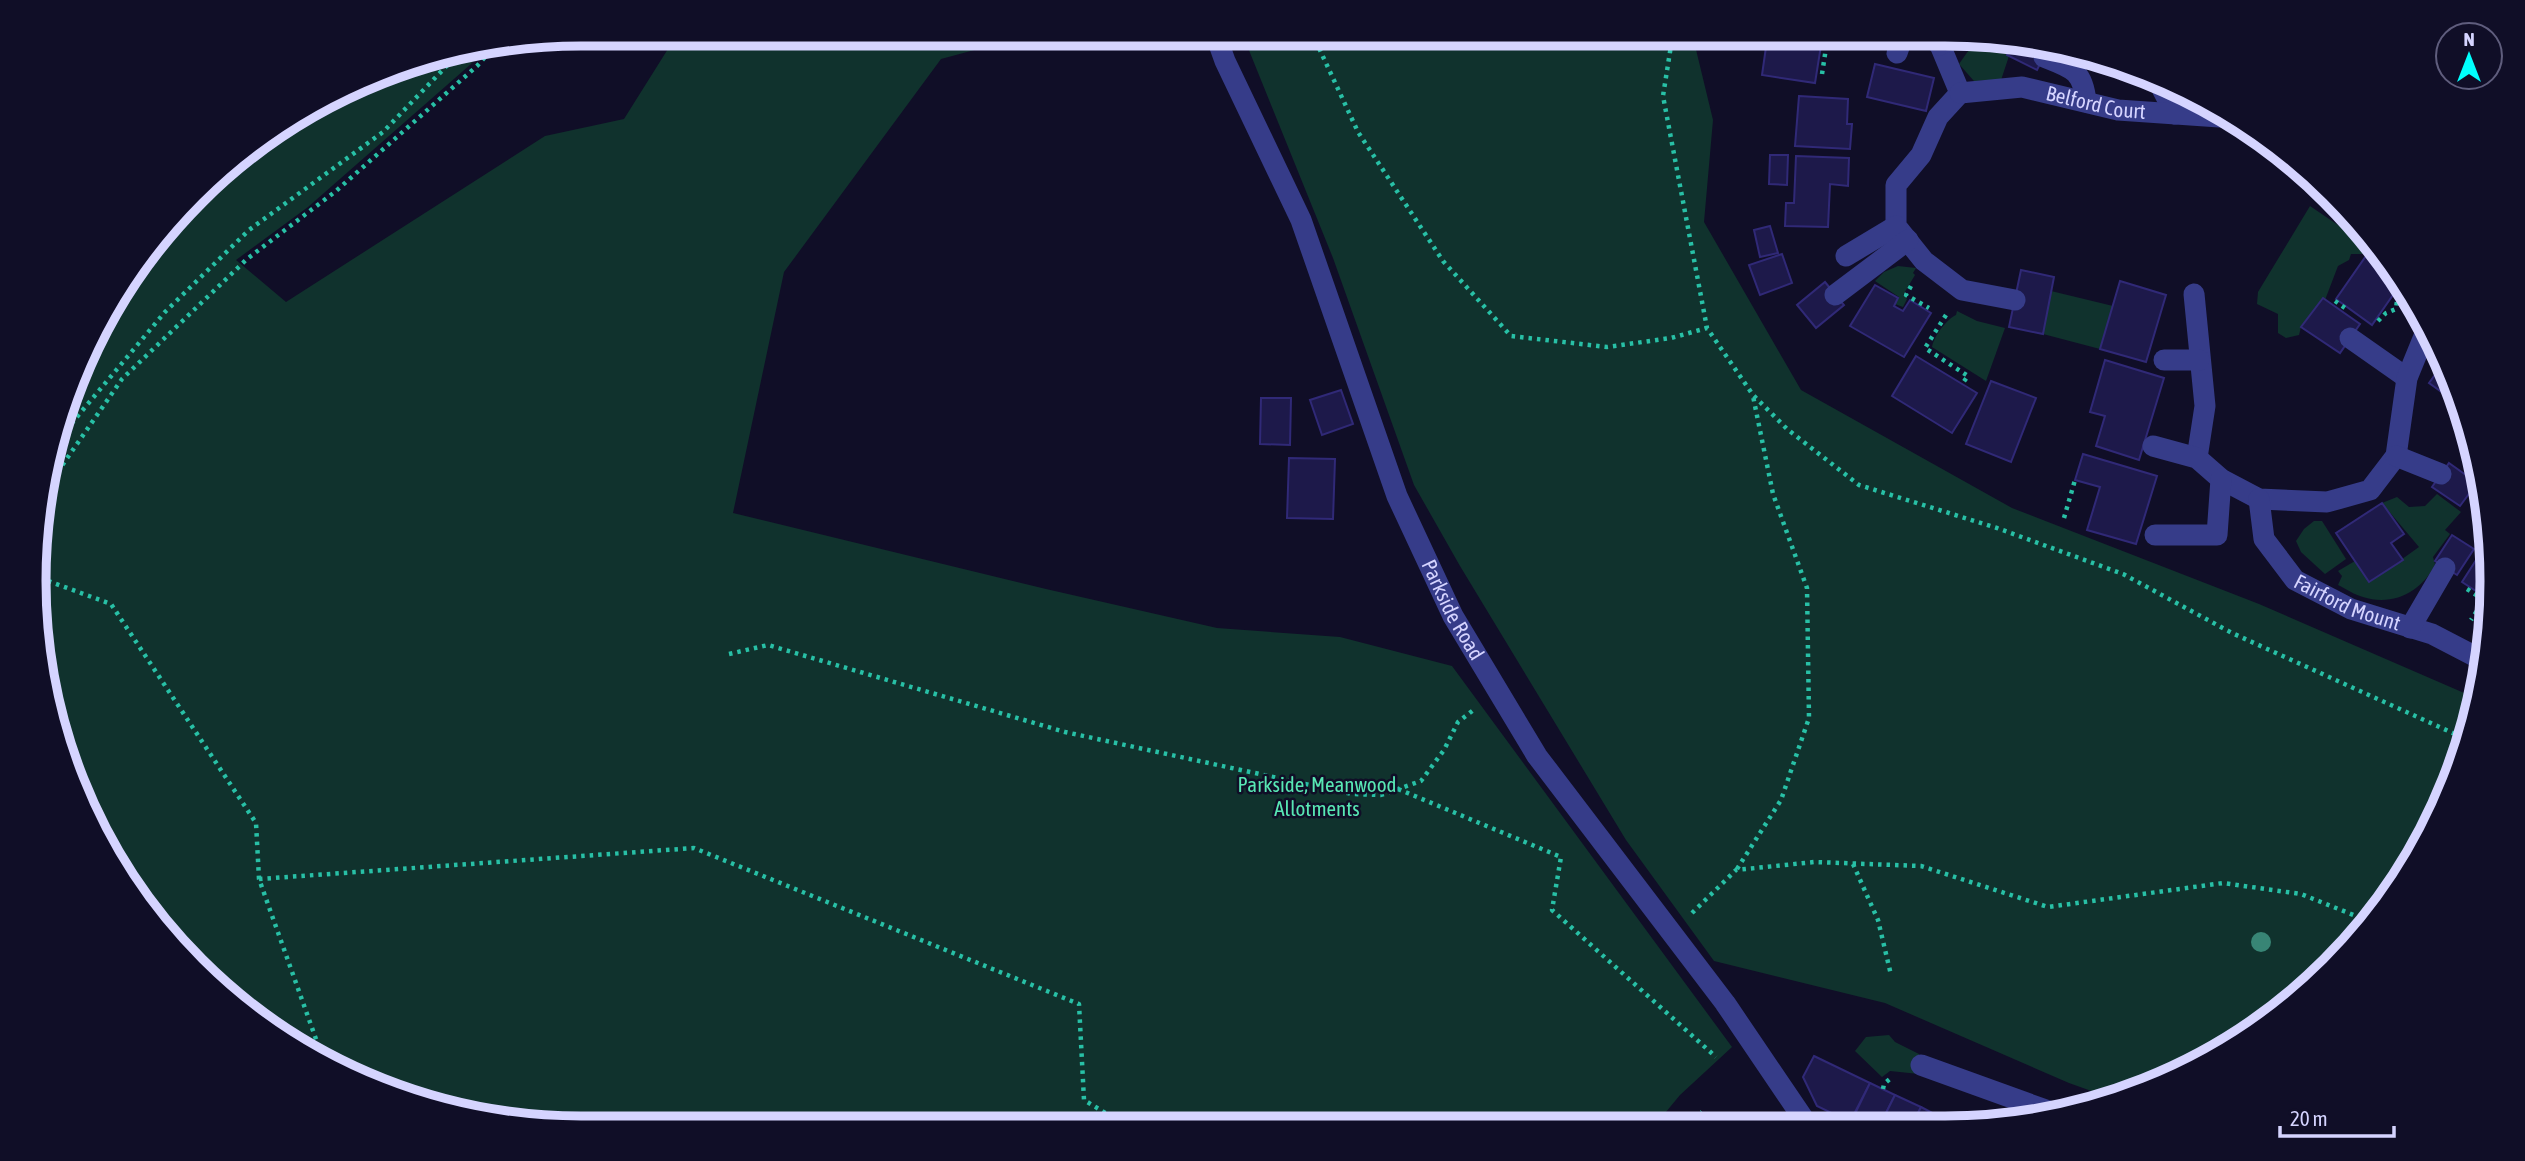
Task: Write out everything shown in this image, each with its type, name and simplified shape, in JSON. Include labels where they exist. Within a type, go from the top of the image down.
[{"type":"street","name":"Parkside Road","points":[[1220,46],[1301,220],[1397,496],[1453,616],[1537,756],[1725,1003],[1802,1116]]},
{"type":"street","points":[[1945,46],[1961,93],[1938,117],[1921,155],[1896,185],[1902,233],[1924,261],[1962,290],[2015,300]]},
{"type":"street","points":[[2044,57],[2073,68],[2084,83],[2086,102]]},
{"type":"street","name":"Belford Court","points":[[1961,93],[2022,86],[2118,110],[2210,116]]},
{"type":"street","points":[[2164,93],[2175,114]]},
{"type":"street","points":[[1846,256],[1902,233]]},
{"type":"street","points":[[1835,295],[1902,233]]},
{"type":"street","points":[[2194,294],[2205,406],[2197,458]]},
{"type":"street","points":[[2350,338],[2407,377]]},
{"type":"street","points":[[2153,446],[2197,458],[2221,479],[2259,499],[2327,502],[2370,490],[2396,456],[2407,377],[2422,341]]},
{"type":"street","points":[[2164,360],[2199,360]]},
{"type":"street","points":[[2396,456],[2441,474]]},
{"type":"street","points":[[2155,535],[2217,535],[2221,479]]},
{"type":"street","name":"Fairford Mount","points":[[2259,499],[2264,538],[2295,580],[2351,609],[2432,635],[2474,657]]},
{"type":"street","points":[[2410,628],[2451,575]]},
{"type":"street","points":[[1921,1065],[2037,1107]]},
{"type":"path","points":[[1318,46],[1358,132],[1436,251],[1511,336],[1607,347],[1671,338],[1707,328]]},
{"type":"path","points":[[1671,46],[1663,96],[1707,328],[1752,395],[1787,429],[1859,485],[1997,528],[2123,575],[2232,633],[2456,735]]},
{"type":"path","points":[[1822,74],[1826,46]]},
{"type":"path","points":[[57,473],[122,379],[247,259],[336,191],[488,54]]},
{"type":"path","points":[[69,427],[164,312],[240,239],[383,132],[450,62]]},
{"type":"path","points":[[2396,309],[2397,296]]},
{"type":"path","points":[[2385,306],[2404,314]]},
{"type":"path","points":[[2373,327],[2386,313],[2396,309]]},
{"type":"path","points":[[1945,317],[1925,348],[1968,376],[1962,384]]},
{"type":"path","points":[[1671,934],[1736,870],[1781,800],[1808,718],[1807,588],[1773,494],[1752,395]]},
{"type":"path","points":[[2064,518],[2076,480]]},
{"type":"path","points":[[2451,575],[2479,596]]},
{"type":"path","points":[[46,580],[111,604],[256,823],[259,879],[320,1048]]},
{"type":"path","points":[[2465,629],[2478,609]]},
{"type":"path","points":[[729,654],[768,645],[1065,732],[1352,794],[1381,795],[1421,781],[1444,750],[1458,722],[1499,692]]},
{"type":"path","points":[[1398,789],[1561,857],[1552,910],[1716,1057]]},
{"type":"path","points":[[259,879],[694,848],[1079,1004],[1084,1100],[1110,1116]]},
{"type":"path","points":[[1736,870],[1815,862],[1921,866],[2048,906],[2223,883],[2301,894],[2360,917]]},
{"type":"path","points":[[1853,864],[1878,920],[1891,975]]},
{"type":"path","points":[[1883,1089],[1884,1084],[1891,1078]]},
{"type":"path","points":[[1698,1116],[1702,1112]]},
{"type":"green space","name":"Parkside, Meanwood Allotments","points":[[670,46],[989,46],[941,59],[784,272],[733,513],[1217,628],[1340,637],[1452,666],[1732,1047],[1680,1095],[1663,1116],[580,1116],[511,1111],[476,1105],[442,1097],[376,1075],[313,1044],[255,1005],[228,983],[178,933],[156,906],[117,848],[86,785],[64,719],[56,685],[47,615],[50,511],[64,442],[86,376],[117,313],[136,283],[178,228],[202,202],[255,156],[283,136],[344,101],[409,74],[478,56],[308,207],[236,260],[286,302],[545,136],[624,119]]},
{"type":"green space","points":[[1247,46],[1695,46],[1713,120],[1704,222],[1801,390],[2012,508],[2259,604],[2467,694],[2439,785],[2408,848],[2369,906],[2347,933],[2323,959],[2270,1005],[2212,1044],[2181,1060],[2149,1075],[2097,1093],[1885,1003],[1714,961],[1626,840],[1414,485],[1333,258]]},
{"type":"green space","points":[[1971,47],[2010,50],[2001,80],[1974,81],[1959,64]]},
{"type":"green space","points":[[2310,206],[2353,235],[2370,256],[2351,254],[2349,260],[2338,266],[2325,300],[2301,327],[2299,335],[2286,338],[2278,333],[2278,314],[2257,304],[2258,292]]},
{"type":"green space","points":[[1898,266],[1916,268],[1913,273],[1915,275],[1903,295],[1907,299],[1903,307],[1895,304],[1899,297],[1875,281],[1884,272]]},
{"type":"green space","points":[[2051,291],[2113,306],[2100,349],[2043,334]]},
{"type":"green space","points":[[1957,311],[1977,321],[2005,328],[1986,381],[1932,347],[1941,329]]},
{"type":"green space","points":[[2437,494],[2461,512],[2445,530],[2450,534],[2433,557],[2435,564],[2423,582],[2406,594],[2385,600],[2360,596],[2338,585],[2342,576],[2338,571],[2355,561],[2370,582],[2419,547],[2382,503],[2397,497],[2409,507],[2425,506]]},
{"type":"green space","points":[[2314,521],[2322,521],[2346,559],[2325,574],[2301,552],[2296,541]]},
{"type":"green space","points":[[1889,1035],[1895,1042],[1919,1054],[1919,1074],[1890,1071],[1882,1077],[1855,1051],[1866,1037]]},
{"type":"building","points":[[1821,46],[1815,83],[1762,75],[1766,47]]},
{"type":"building","points":[[2010,50],[2044,55],[2037,70],[2007,55]]},
{"type":"building","points":[[1875,64],[1934,78],[1926,111],[1867,97]]},
{"type":"building","points":[[1799,96],[1848,99],[1847,124],[1852,124],[1850,149],[1795,146]]},
{"type":"building","points":[[1770,155],[1788,155],[1787,185],[1769,184]]},
{"type":"building","points":[[1796,156],[1849,158],[1848,186],[1830,184],[1828,227],[1785,226],[1786,203],[1794,203]]},
{"type":"building","points":[[1770,226],[1778,253],[1760,257],[1754,230]]},
{"type":"building","points":[[1782,254],[1792,283],[1760,295],[1749,265]]},
{"type":"building","points":[[2366,256],[2374,262],[2395,292],[2372,325],[2336,299]]},
{"type":"building","points":[[2021,270],[2054,277],[2043,334],[2009,327]]},
{"type":"building","points":[[2120,281],[2166,295],[2146,362],[2100,349]]},
{"type":"building","points":[[1825,282],[1844,305],[1816,328],[1797,305]]},
{"type":"building","points":[[1875,285],[1898,298],[1894,306],[1903,311],[1910,300],[1931,313],[1904,357],[1850,326]]},
{"type":"building","points":[[2323,298],[2360,324],[2340,353],[2301,327]]},
{"type":"building","points":[[1916,356],[1977,393],[1952,433],[1892,396]]},
{"type":"building","points":[[2105,360],[2164,378],[2139,460],[2096,446],[2105,416],[2090,412]]},
{"type":"building","points":[[2437,372],[2446,395],[2429,383]]},
{"type":"building","points":[[1991,381],[2036,398],[2011,462],[1966,444]]},
{"type":"building","points":[[1341,390],[1353,424],[1322,435],[1310,400]]},
{"type":"building","points":[[1261,398],[1291,398],[1290,445],[1260,444]]},
{"type":"building","points":[[2083,454],[2157,476],[2136,544],[2087,530],[2100,487],[2075,480]]},
{"type":"building","points":[[1289,458],[1335,459],[1333,519],[1287,518]]},
{"type":"building","points":[[2449,463],[2469,477],[2471,490],[2460,506],[2432,487]]},
{"type":"building","points":[[2382,503],[2404,534],[2391,543],[2403,560],[2369,582],[2336,533]]},
{"type":"building","points":[[2452,535],[2474,549],[2457,575],[2435,561]]},
{"type":"building","points":[[2479,556],[2479,593],[2462,582]]},
{"type":"building","points":[[1814,1056],[1870,1083],[1853,1116],[1838,1116],[1817,1106],[1803,1077]]},
{"type":"building","points":[[1870,1083],[1895,1095],[1884,1116],[1854,1116]]},
{"type":"building","points":[[1895,1095],[1921,1107],[1916,1116],[1884,1116]]},
{"type":"building","points":[[1921,1107],[1938,1116],[1916,1116]]}]
